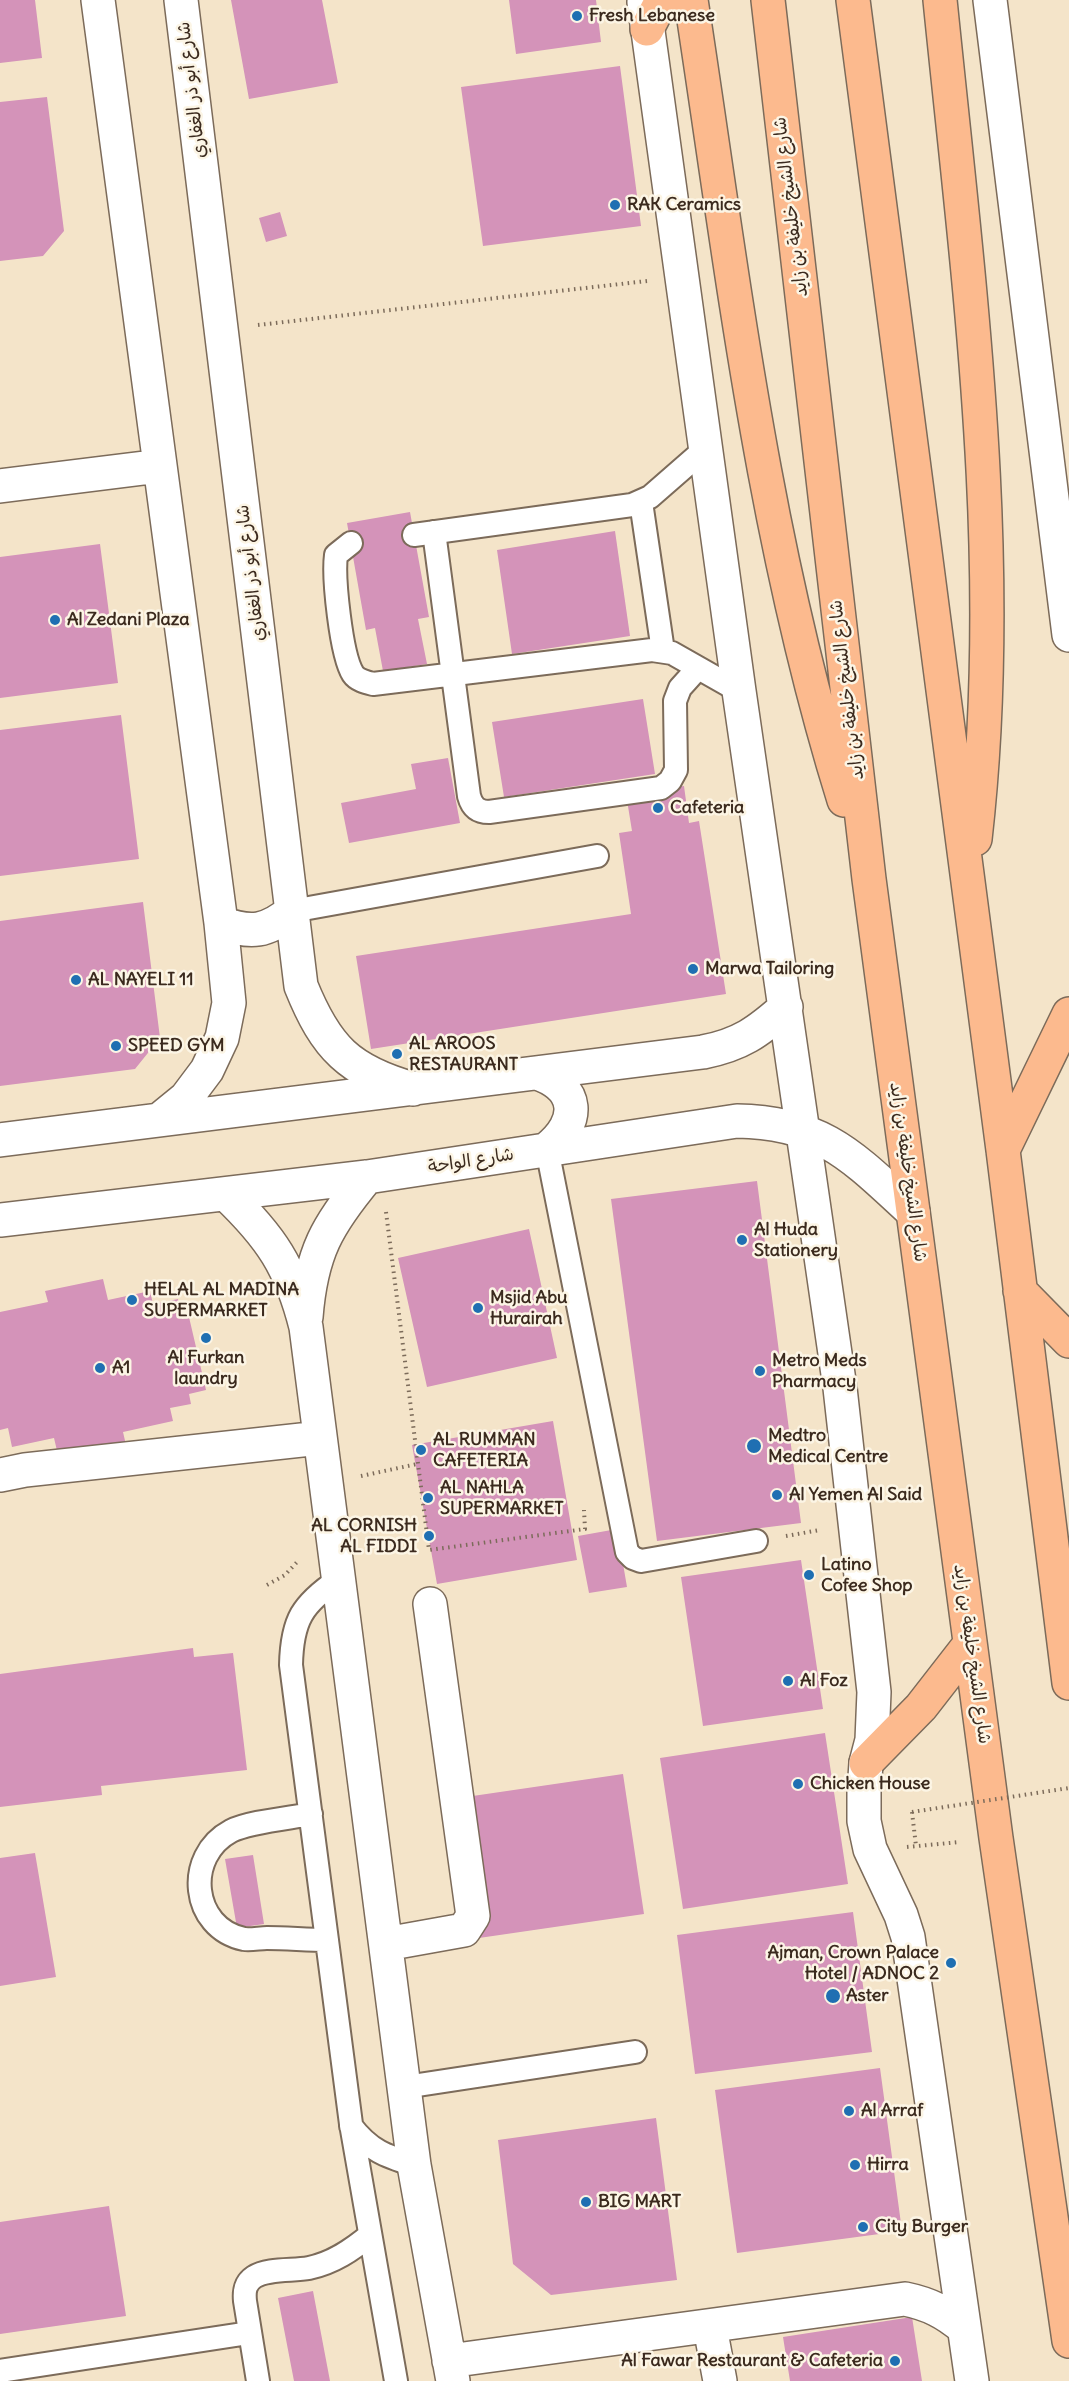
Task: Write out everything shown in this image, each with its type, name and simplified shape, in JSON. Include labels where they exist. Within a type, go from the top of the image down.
[{"type":"main road","points":[[645,15],[662,0]]},
{"type":"main road","points":[[691,0],[758,430],[778,542],[806,662],[869,879]]},
{"type":"main road","name":"شارع الشيخ خليفة بن زايد","points":[[768,0],[869,879],[996,1838],[1069,2341]]},
{"type":"main road","points":[[853,0],[1003,1150],[1069,1683]]},
{"type":"main road","points":[[940,0],[970,305],[980,423],[986,540],[987,657],[983,774],[969,891]]},
{"type":"main road","points":[[1003,1150],[1069,1014]]},
{"type":"main road","points":[[1020,1291],[1069,1341]]},
{"type":"main road","points":[[866,1763],[921,1707],[970,1644]]},
{"type":"street","points":[[98,0],[221,923],[229,1003],[222,1038],[207,1070],[186,1098],[159,1120]]},
{"type":"street","name":"شارع أبو ذر الغفاري","points":[[181,0],[302,986],[313,1016],[331,1042],[354,1065],[382,1080],[413,1089]]},
{"type":"street","points":[[990,0],[1069,635]]},
{"type":"street","points":[[645,15],[739,691],[840,1388],[874,1692],[872,1740],[866,1763],[864,1821],[870,1849],[902,1915],[908,1937],[972,2381]]},
{"type":"street","points":[[0,486],[160,466]]},
{"type":"street","points":[[221,923],[239,930],[258,930],[277,924],[292,911]]},
{"type":"street","points":[[0,1140],[725,1048],[745,1039],[786,1007]]},
{"type":"street","points":[[537,1072],[553,1078],[565,1090],[571,1106],[570,1124],[561,1138],[547,1149]]},
{"type":"street","name":"شارع الواحة","points":[[0,1220],[367,1177],[737,1121],[782,1125],[804,1131],[833,1144],[913,1212]]},
{"type":"street","points":[[306,1328],[309,1286],[320,1246],[339,1210],[367,1177]]},
{"type":"street","points":[[226,1194],[269,1239],[286,1267],[298,1296],[306,1328],[414,2165],[451,2371],[710,2327],[905,2299],[927,2303],[947,2313],[964,2328]]},
{"type":"street","points":[[0,1475],[36,1468],[320,1438]]},
{"type":"street","points":[[386,1944],[464,1930],[473,1916],[429,1604]]},
{"type":"street","points":[[710,2327],[720,2381]]},
{"type":"lane","points":[[698,668],[680,688],[675,701],[676,770],[670,781],[661,788],[482,812],[470,803],[468,796],[453,674],[424,533],[623,507],[641,502],[650,497],[705,449]]},
{"type":"lane","points":[[641,502],[663,651]]},
{"type":"lane","points":[[351,543],[336,555],[334,571],[346,658],[353,675],[362,682],[373,684],[641,651],[663,651],[739,691]]},
{"type":"lane","points":[[292,911],[597,856]]},
{"type":"lane","points":[[547,1149],[627,1552],[641,1561],[756,1541]]},
{"type":"lane","points":[[339,1579],[315,1595],[301,1615],[292,1639],[291,1665],[351,2124],[396,2381]]},
{"type":"lane","points":[[311,1814],[232,1830],[212,1844],[201,1866],[199,1889],[207,1912],[222,1930],[245,1939],[327,1940]]},
{"type":"lane","points":[[405,2087],[635,2052]]},
{"type":"lane","points":[[351,2124],[360,2138],[373,2149],[387,2157],[414,2165]]},
{"type":"lane","points":[[258,2381],[244,2290],[249,2281],[257,2275],[309,2268],[331,2261],[370,2235]]},
{"type":"lane","points":[[0,2371],[249,2333]]},
{"type":"path","points":[[221,329],[681,278]]},
{"type":"path","points":[[386,1208],[429,1550],[585,1529],[584,1509]]},
{"type":"path","points":[[756,1541],[855,1524]]},
{"type":"path","points":[[996,1838],[916,1846],[912,1812],[1069,1788]]},
{"type":"building","points":[[0,0],[35,0],[42,58],[0,63]]},
{"type":"building","points":[[231,0],[322,0],[338,83],[249,99]]},
{"type":"building","points":[[509,0],[596,0],[601,42],[516,54]]},
{"type":"building","points":[[620,66],[641,226],[483,246],[461,87]]},
{"type":"building","points":[[47,97],[64,231],[43,256],[0,261],[0,102]]},
{"type":"building","points":[[280,212],[287,236],[266,242],[259,218]]},
{"type":"building","points":[[410,512],[429,617],[418,619],[427,664],[383,671],[375,628],[366,630],[347,523]]},
{"type":"building","points":[[615,531],[630,636],[512,654],[497,550]]},
{"type":"building","name":"Al Zedani Plaza","points":[[100,544],[118,683],[0,698],[0,557]]},
{"type":"building","points":[[643,699],[655,774],[504,797],[492,722]]},
{"type":"building","points":[[121,715],[139,859],[0,876],[0,730]]},
{"type":"building","points":[[448,758],[460,823],[349,843],[341,803],[416,789],[411,764]]},
{"type":"building","points":[[684,786],[689,823],[699,821],[726,994],[371,1049],[356,956],[631,914],[619,833],[632,831],[626,794]]},
{"type":"building","name":"AL NAYELI 11","points":[[143,902],[160,1038],[135,1069],[0,1086],[0,921]]},
{"type":"building","points":[[757,1181],[801,1523],[657,1541],[611,1199]]},
{"type":"building","name":"Msjid Abu Hurairah","points":[[529,1229],[557,1358],[427,1387],[398,1258]]},
{"type":"building","name":"A1","points":[[103,1279],[108,1300],[150,1291],[153,1304],[178,1299],[182,1319],[189,1317],[206,1390],[189,1394],[191,1404],[170,1408],[173,1421],[123,1432],[126,1445],[59,1459],[54,1438],[12,1447],[8,1428],[0,1430],[0,1312],[48,1302],[45,1291]]},
{"type":"building","points":[[553,1421],[577,1560],[437,1584],[412,1445]]},
{"type":"building","points":[[617,1529],[627,1587],[589,1593],[578,1536]]},
{"type":"building","points":[[801,1560],[823,1709],[703,1726],[681,1577]]},
{"type":"building","points":[[193,1648],[194,1657],[233,1653],[247,1770],[101,1786],[102,1795],[0,1807],[0,1674]]},
{"type":"building","points":[[825,1733],[848,1884],[683,1909],[660,1758]]},
{"type":"building","points":[[623,1774],[644,1914],[479,1938],[459,1798]]},
{"type":"building","points":[[35,1853],[56,1977],[0,1986],[0,1858]]},
{"type":"building","points":[[253,1855],[264,1924],[237,1928],[225,1859]]},
{"type":"building","points":[[853,1912],[872,2052],[695,2074],[677,1935]]},
{"type":"building","points":[[880,2068],[902,2231],[737,2253],[715,2090]]},
{"type":"building","name":"BIG MART","points":[[656,2118],[677,2280],[551,2295],[513,2264],[498,2140]]},
{"type":"building","points":[[109,2206],[126,2316],[0,2334],[0,2222]]},
{"type":"building","points":[[313,2291],[330,2381],[294,2381],[278,2298]]},
{"type":"building","points":[[912,2317],[922,2381],[790,2381],[783,2337]]},
{"type":"place","name":"Fresh Lebanese","points":[[577,16]]},
{"type":"place","name":"RAK Ceramics","points":[[615,205]]},
{"type":"place","name":"Al Zedani Plaza","points":[[55,620]]},
{"type":"place","name":"Cafeteria","points":[[658,808]]},
{"type":"place","name":"Marwa Tailoring","points":[[693,969]]},
{"type":"place","name":"AL NAYELI 11","points":[[76,980]]},
{"type":"place","name":"SPEED GYM","points":[[116,1046]]},
{"type":"place","name":"AL AROOS RESTAURANT","points":[[397,1054]]},
{"type":"place","name":"Al Huda Stationery","points":[[742,1240]]},
{"type":"place","name":"HELAL AL MADINA SUPERMARKET","points":[[132,1300]]},
{"type":"place","name":"Msjid Abu Hurairah","points":[[478,1308]]},
{"type":"place","name":"Al Furkan laundry","points":[[206,1338]]},
{"type":"place","name":"A1","points":[[100,1368]]},
{"type":"place","name":"Metro Meds Pharmacy","points":[[760,1371]]},
{"type":"place","name":"Medtro Medical Centre","points":[[754,1446]]},
{"type":"place","name":"AL RUMMAN CAFETERIA","points":[[421,1450]]},
{"type":"place","name":"Al Yemen Al Said","points":[[777,1495]]},
{"type":"place","name":"AL NAHLA SUPERMARKET","points":[[428,1498]]},
{"type":"place","name":"AL CORNISH AL FIDDI","points":[[429,1536]]},
{"type":"place","name":"Latino Cofee Shop","points":[[809,1575]]},
{"type":"place","name":"Al Foz","points":[[788,1681]]},
{"type":"place","name":"Chicken House","points":[[798,1784]]},
{"type":"place","name":"Ajman, Crown Palace Hotel / ADNOC 2","points":[[951,1963]]},
{"type":"place","name":"Aster","points":[[833,1996]]},
{"type":"place","name":"Al Arraf","points":[[849,2111]]},
{"type":"place","name":"Hirra","points":[[855,2165]]},
{"type":"place","name":"BIG MART","points":[[586,2202]]},
{"type":"place","name":"City Burger","points":[[863,2227]]},
{"type":"place","name":"Al Fawar Restaurant & Cafeteria","points":[[895,2361]]}]
